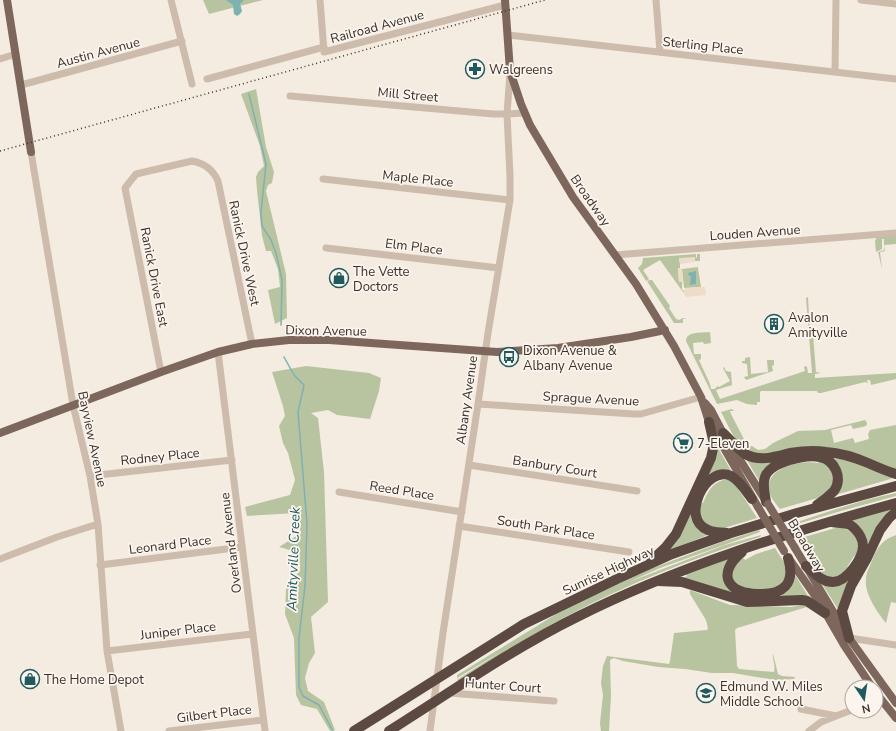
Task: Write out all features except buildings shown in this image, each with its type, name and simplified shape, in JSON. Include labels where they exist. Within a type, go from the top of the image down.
[{"type":"highway","points":[[643,567],[665,548],[676,534],[711,458],[714,444],[709,422]]},
{"type":"highway","points":[[723,433],[743,452],[756,458],[768,458],[803,452],[825,451],[842,454],[868,463],[884,471],[896,474]]},
{"type":"highway","points":[[761,503],[765,476],[769,470],[776,465],[787,461],[806,457],[818,457],[826,459],[830,462],[837,472],[838,478],[834,490],[813,508]]},
{"type":"highway","points":[[731,533],[708,530],[700,525],[695,512],[699,496],[706,484],[716,476],[730,476],[761,503]]},
{"type":"highway","name":"Sunrise Highway","points":[[354,731],[524,624],[643,567],[672,554],[731,533],[813,508],[896,486]]},
{"type":"highway","points":[[389,731],[535,639],[603,604],[654,581],[826,522],[896,503]]},
{"type":"highway","points":[[849,638],[842,611],[851,586],[867,558],[880,530],[889,518],[896,512]]},
{"type":"highway","points":[[806,566],[825,581],[839,581],[846,577],[862,554],[862,540],[858,532],[852,526],[847,524],[826,522]]},
{"type":"highway","points":[[747,548],[733,559],[728,569],[728,578],[733,587],[737,591],[744,593],[767,595],[780,591],[789,582],[791,568],[786,555]]},
{"type":"highway","points":[[654,581],[682,582],[747,602],[802,600],[807,601],[825,613]]},
{"type":"main road","points":[[7,0],[31,152]]},
{"type":"main road","name":"Broadway","points":[[505,2],[510,71],[524,113],[546,153],[573,197],[615,255],[664,330],[701,398],[709,422],[761,503],[795,548],[862,658],[896,703]]},
{"type":"main road","name":"Dixon Avenue","points":[[0,433],[161,372],[218,352],[252,344],[290,340],[329,340],[497,352],[558,348],[625,338],[664,330]]},
{"type":"main road","name":"Broadway","points":[[701,398],[711,410],[761,503],[786,555],[867,679]]},
{"type":"main road","points":[[884,705],[896,718]]},
{"type":"street","points":[[171,0],[192,84]]},
{"type":"street","points":[[320,0],[324,49]]},
{"type":"street","points":[[656,0],[660,52]]},
{"type":"street","points":[[835,72],[836,0]]},
{"type":"street","points":[[861,0],[896,4]]},
{"type":"street","name":"Railroad Avenue","points":[[207,79],[505,2]]},
{"type":"street","name":"Sterling Place","points":[[508,35],[896,79]]},
{"type":"street","name":"Austin Avenue","points":[[21,85],[182,41]]},
{"type":"street","points":[[0,59],[16,54]]},
{"type":"street","name":"Albany Avenue","points":[[430,731],[436,680],[485,352],[510,200],[507,114],[510,71]]},
{"type":"street","name":"Mill Street","points":[[290,96],[507,114],[524,113]]},
{"type":"street","name":"Bayview Avenue","points":[[31,152],[73,405],[90,476],[98,524],[107,651],[121,731]]},
{"type":"street","name":"Ranick Drive East","points":[[161,372],[125,188],[136,174],[192,161],[201,162],[209,169]]},
{"type":"street","name":"Ranick Drive West","points":[[209,169],[214,173],[218,181],[252,344]]},
{"type":"street","name":"Maple Place","points":[[324,179],[510,200]]},
{"type":"street","name":"Louden Avenue","points":[[615,255],[896,232]]},
{"type":"street","name":"Elm Place","points":[[326,248],[499,268]]},
{"type":"street","name":"Overland Avenue","points":[[218,352],[264,731]]},
{"type":"street","name":"Sprague Avenue","points":[[478,404],[641,414],[701,398]]},
{"type":"street","name":"Rodney Place","points":[[90,476],[232,460]]},
{"type":"street","name":"Banbury Court","points":[[469,465],[637,491]]},
{"type":"street","name":"Reed Place","points":[[339,492],[462,512]]},
{"type":"street","points":[[0,560],[57,537],[98,524]]},
{"type":"street","name":"South Park Place","points":[[459,526],[629,552]]},
{"type":"street","name":"Leonard Place","points":[[100,565],[242,547]]},
{"type":"street","name":"Juniper Place","points":[[107,651],[252,634]]},
{"type":"street","points":[[849,638],[896,645]]},
{"type":"street","name":"Hunter Court","points":[[450,693],[554,701]]},
{"type":"street","points":[[801,709],[836,716]]},
{"type":"street","points":[[809,731],[821,722],[844,713]]},
{"type":"street","name":"Gilbert Place","points":[[169,731],[263,720]]},
{"type":"green space","points":[[203,0],[263,0],[209,14]]},
{"type":"green space","points":[[256,89],[266,147],[274,172],[272,183],[268,185],[266,191],[286,274],[287,318],[275,324],[268,290],[280,287],[278,269],[271,251],[266,251],[262,236],[256,177],[258,172],[264,166],[260,146],[241,94]]},
{"type":"green space","points":[[896,235],[896,244],[884,245],[884,239],[882,239],[882,249],[876,252],[875,241],[877,237]]},
{"type":"green space","points":[[884,245],[885,251],[880,252],[882,269],[878,252],[884,250]]},
{"type":"green space","points":[[696,254],[696,258],[697,254],[700,254],[700,261],[695,261],[695,257],[680,261],[680,268],[678,268],[679,282],[682,282],[682,290],[685,291],[683,292],[660,260],[643,270],[649,279],[646,281],[638,268],[642,264],[643,258]]},
{"type":"green space","points":[[698,267],[701,287],[684,288],[682,269]]},
{"type":"green space","points":[[652,280],[670,306],[669,308],[676,319],[679,320],[683,318],[687,318],[683,319],[683,323],[674,323],[647,281]]},
{"type":"green space","points":[[808,297],[810,334],[813,334],[816,372],[821,373],[815,374],[815,378],[896,373],[896,379],[871,385],[870,380],[867,380],[868,383],[865,382],[821,393],[818,393],[817,391],[761,391],[760,402],[757,402],[757,405],[747,404],[737,400],[717,404],[686,341],[687,338],[691,334],[710,332],[711,343],[693,343],[694,354],[701,354],[701,359],[699,360],[711,389],[716,388],[717,386],[719,387],[730,381],[723,368],[724,367],[726,371],[731,372],[732,385],[716,390],[720,399],[805,371],[804,367],[806,366],[808,373],[812,373],[806,298]]},
{"type":"green space","points":[[750,357],[751,374],[768,372],[767,360],[774,360],[774,365],[772,366],[773,371],[746,380],[744,377],[748,376],[747,364],[742,363],[742,361],[745,361],[745,358]]},
{"type":"green space","points":[[306,366],[369,373],[381,378],[379,391],[370,419],[337,415],[328,410],[311,413],[318,418],[324,472],[328,602],[311,617],[315,653],[309,663],[305,678],[308,691],[324,702],[335,730],[330,731],[317,709],[301,705],[296,695],[294,638],[285,614],[286,589],[289,582],[300,571],[300,560],[296,553],[279,547],[301,533],[296,513],[247,516],[245,507],[290,495],[295,480],[279,426],[285,416],[272,372]]},
{"type":"green space","points":[[732,409],[734,411],[730,411],[731,414],[748,447],[752,446],[758,450],[765,449],[773,443],[798,431],[825,430],[865,420],[867,423],[866,426],[853,429],[851,425],[831,430],[834,443],[853,438],[855,443],[869,439],[868,434],[870,430],[896,425],[896,472],[846,453],[761,455],[752,452],[740,444],[736,439],[721,412]]},
{"type":"green space","points":[[718,448],[733,474],[705,480],[710,474],[708,471]]},
{"type":"green space","points":[[831,455],[894,478],[832,496],[837,489]]},
{"type":"green space","points":[[745,457],[775,460],[760,482]]},
{"type":"green space","points":[[819,461],[828,464],[835,476],[830,491],[821,497],[780,509],[769,491],[769,483],[773,476],[778,471],[794,464],[811,462],[818,463]]},
{"type":"green space","points":[[723,480],[730,480],[737,487],[757,518],[721,529],[716,529],[702,521],[699,510],[701,502],[703,503],[708,492],[713,486]]},
{"type":"green space","points":[[896,493],[896,496],[794,525],[794,523],[844,506]]},
{"type":"green space","points":[[896,507],[888,515],[885,515],[866,545],[854,522],[849,520]]},
{"type":"green space","points":[[688,513],[694,515],[710,534],[664,553]]},
{"type":"green space","points":[[835,528],[845,529],[859,539],[857,559],[854,556],[844,572],[833,578],[818,572],[798,539]]},
{"type":"green space","points":[[759,530],[760,532],[660,568],[629,582],[725,545],[761,535],[760,537],[662,572],[590,604],[511,648],[457,681],[504,650],[457,678],[457,675],[558,613],[590,597],[653,568]]},
{"type":"green space","points":[[896,535],[896,603],[891,602],[886,623],[875,608],[869,596],[866,576],[879,547],[885,541]]},
{"type":"green space","points":[[775,548],[785,564],[787,574],[780,586],[771,589],[749,592],[733,582],[730,568],[738,561],[744,558],[745,560],[756,554]]},
{"type":"green space","points":[[728,559],[732,593],[683,578],[687,576],[686,574]]},
{"type":"green space","points":[[853,572],[838,609],[822,584]]},
{"type":"green space","points":[[795,575],[808,596],[778,596]]},
{"type":"green space","points":[[690,590],[730,605],[791,607],[803,605],[807,607],[737,628],[735,630],[737,666],[739,669],[774,672],[775,668],[773,654],[778,674],[782,676],[795,677],[794,679],[775,680],[733,673],[712,673],[658,667],[614,658],[610,660],[611,695],[609,731],[601,731],[600,723],[603,695],[601,683],[603,666],[607,656],[669,664],[674,633],[707,630],[706,620],[690,594]]},
{"type":"shaded area","points":[[695,257],[695,262],[680,264],[679,258]]},
{"type":"shaded area","points":[[678,268],[682,269],[683,282],[679,282]]},
{"type":"shaded area","points":[[705,287],[706,295],[686,297],[683,292],[685,291],[685,288]]},
{"type":"water","points":[[226,0],[244,0],[240,4],[242,11],[240,14],[237,16],[234,14],[233,5]]},
{"type":"water","points":[[696,271],[696,284],[690,285],[691,276],[689,276],[688,273]]},
{"type":"waterway","name":"Amityville Creek","points":[[249,94],[266,164],[261,212],[262,226],[271,240],[276,253],[282,280],[281,325]]},
{"type":"waterway","name":"Amityville Creek","points":[[284,357],[294,375],[304,385],[298,412],[307,524],[305,586],[299,638],[299,687],[303,696],[319,705],[333,731]]},
{"type":"railway","points":[[0,151],[545,0]]},
{"type":"place","name":"Walgreens","points":[[475,69]]},
{"type":"place","name":"The Vette Doctors","points":[[339,278]]},
{"type":"place","name":"Avalon Amityville","points":[[774,324]]},
{"type":"place","name":"Dixon Avenue & Albany Avenue","points":[[509,357]]},
{"type":"place","name":"7-Eleven","points":[[683,443]]},
{"type":"place","name":"The Home Depot","points":[[30,679]]},
{"type":"place","name":"Edmund W. Miles Middle School","points":[[706,693]]}]
